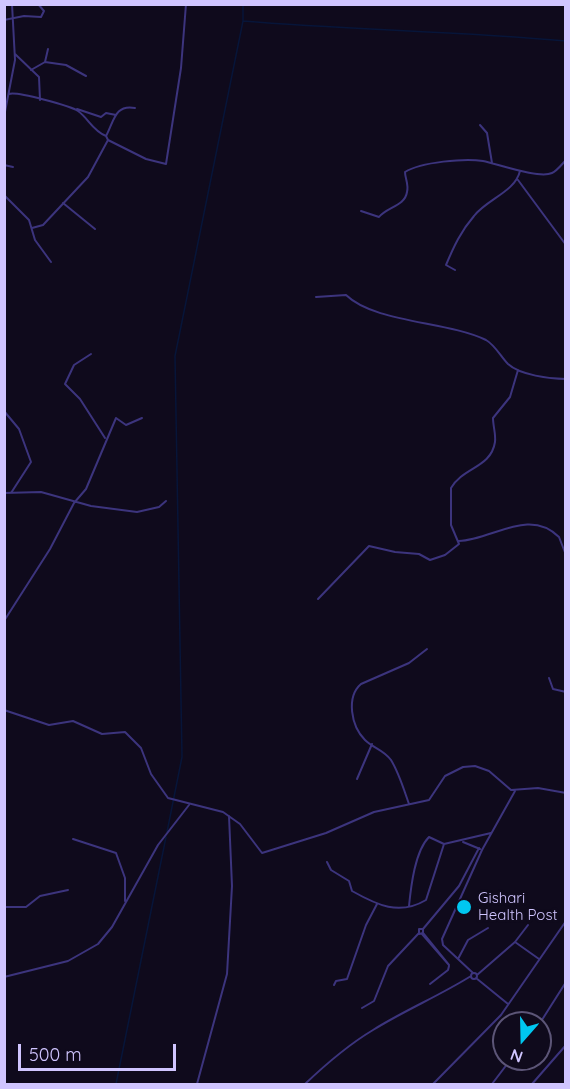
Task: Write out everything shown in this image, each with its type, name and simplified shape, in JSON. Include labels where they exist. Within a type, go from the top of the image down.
[{"type":"street","points":[[4,117],[15,54],[12,4]]},
{"type":"street","points":[[4,20],[41,17],[44,11],[39,4]]},
{"type":"street","points":[[75,109],[94,130],[106,136],[108,140],[146,159],[166,164],[181,68],[186,4]]},
{"type":"street","points":[[45,62],[48,49]]},
{"type":"street","points":[[15,54],[39,77],[40,100]]},
{"type":"street","points":[[31,70],[45,62],[66,65],[86,76]]},
{"type":"street","points":[[9,94],[28,95],[101,117],[106,113],[116,116]]},
{"type":"street","points":[[106,136],[121,108],[135,108]]},
{"type":"street","points":[[480,124],[487,133],[492,164]]},
{"type":"street","points":[[32,228],[43,225],[88,177],[108,140]]},
{"type":"street","points":[[361,211],[379,217],[384,210],[400,203],[408,191],[405,174],[409,170],[436,163],[467,161],[550,174],[566,160]]},
{"type":"street","points":[[4,165],[13,167]]},
{"type":"street","points":[[455,270],[446,265],[457,237],[475,214],[518,180],[520,171]]},
{"type":"street","points":[[518,180],[566,245]]},
{"type":"street","points":[[4,195],[22,211],[32,228],[35,240],[51,262]]},
{"type":"street","points":[[63,203],[95,229]]},
{"type":"street","points":[[561,238],[566,236]]},
{"type":"street","points":[[316,297],[346,295],[355,304],[370,311],[413,319],[485,340],[508,363],[518,369],[553,379],[566,379]]},
{"type":"street","points":[[91,354],[74,365],[65,385],[80,399],[105,438]]},
{"type":"street","points":[[459,541],[451,525],[451,488],[468,471],[486,463],[490,457],[495,440],[493,418],[510,397],[518,369]]},
{"type":"street","points":[[4,411],[19,429],[31,462],[11,493]]},
{"type":"street","points":[[4,621],[25,592],[68,513],[91,479],[105,438],[116,418],[126,425],[142,418]]},
{"type":"street","points":[[4,493],[41,492],[76,502],[140,512],[159,507],[166,501]]},
{"type":"street","points":[[318,599],[369,546],[419,554],[430,560],[445,555],[459,541],[490,536],[501,528],[512,525],[538,525],[559,537],[566,555]]},
{"type":"street","points":[[566,561],[566,578]]},
{"type":"street","points":[[409,804],[394,765],[386,754],[362,737],[351,712],[356,690],[361,684],[409,663],[427,650]]},
{"type":"street","points":[[549,678],[553,689],[566,692]]},
{"type":"street","points":[[4,710],[49,725],[73,721],[102,734],[125,732],[141,748],[151,774],[171,801],[213,808],[229,816],[240,824],[262,853],[326,832],[361,817],[431,798],[445,776],[463,767],[475,766],[489,771],[508,789],[514,791],[534,788],[566,793]]},
{"type":"street","points":[[357,779],[372,744]]},
{"type":"street","points":[[362,1008],[374,1001],[388,966],[422,932],[459,886],[514,791]]},
{"type":"street","points":[[4,977],[68,961],[90,949],[110,930],[158,845],[189,805]]},
{"type":"street","points":[[197,1084],[227,974],[232,880],[229,816]]},
{"type":"street","points":[[409,908],[419,859],[429,837],[444,844],[491,832]]},
{"type":"street","points":[[73,839],[116,853],[125,878],[125,904]]},
{"type":"street","points":[[461,841],[481,849]]},
{"type":"street","points":[[327,862],[332,870],[349,881],[352,891],[387,908],[409,908],[427,898],[444,844]]},
{"type":"street","points":[[481,849],[442,939],[443,945],[472,975],[477,976],[508,1004]]},
{"type":"street","points":[[4,907],[26,907],[44,894],[68,890]]},
{"type":"street","points":[[334,985],[338,981],[347,979],[366,925],[377,904]]},
{"type":"street","points":[[433,1084],[483,1036],[566,921]]},
{"type":"street","points":[[477,976],[515,942],[528,925]]},
{"type":"street","points":[[458,959],[468,940],[488,928]]},
{"type":"street","points":[[422,932],[449,965]]},
{"type":"street","points":[[422,932],[449,965]]},
{"type":"street","points":[[515,942],[539,959]]},
{"type":"street","points":[[439,951],[443,945]]},
{"type":"street","points":[[430,984],[448,970],[449,965]]},
{"type":"street","points":[[305,1084],[337,1055],[375,1029],[439,997],[472,975]]},
{"type":"street","points":[[548,1011],[566,982]]},
{"type":"street","points":[[532,1084],[566,1045]]},
{"type":"street","points":[[492,1084],[502,1071]]},
{"type":"waterway","points":[[167,832],[182,757],[175,356],[243,21],[243,4]]},
{"type":"waterway","points":[[243,21],[566,41]]},
{"type":"waterway","points":[[116,1084],[166,837]]},
{"type":"place","name":"Gishari Health Post","points":[[464,907]]}]
